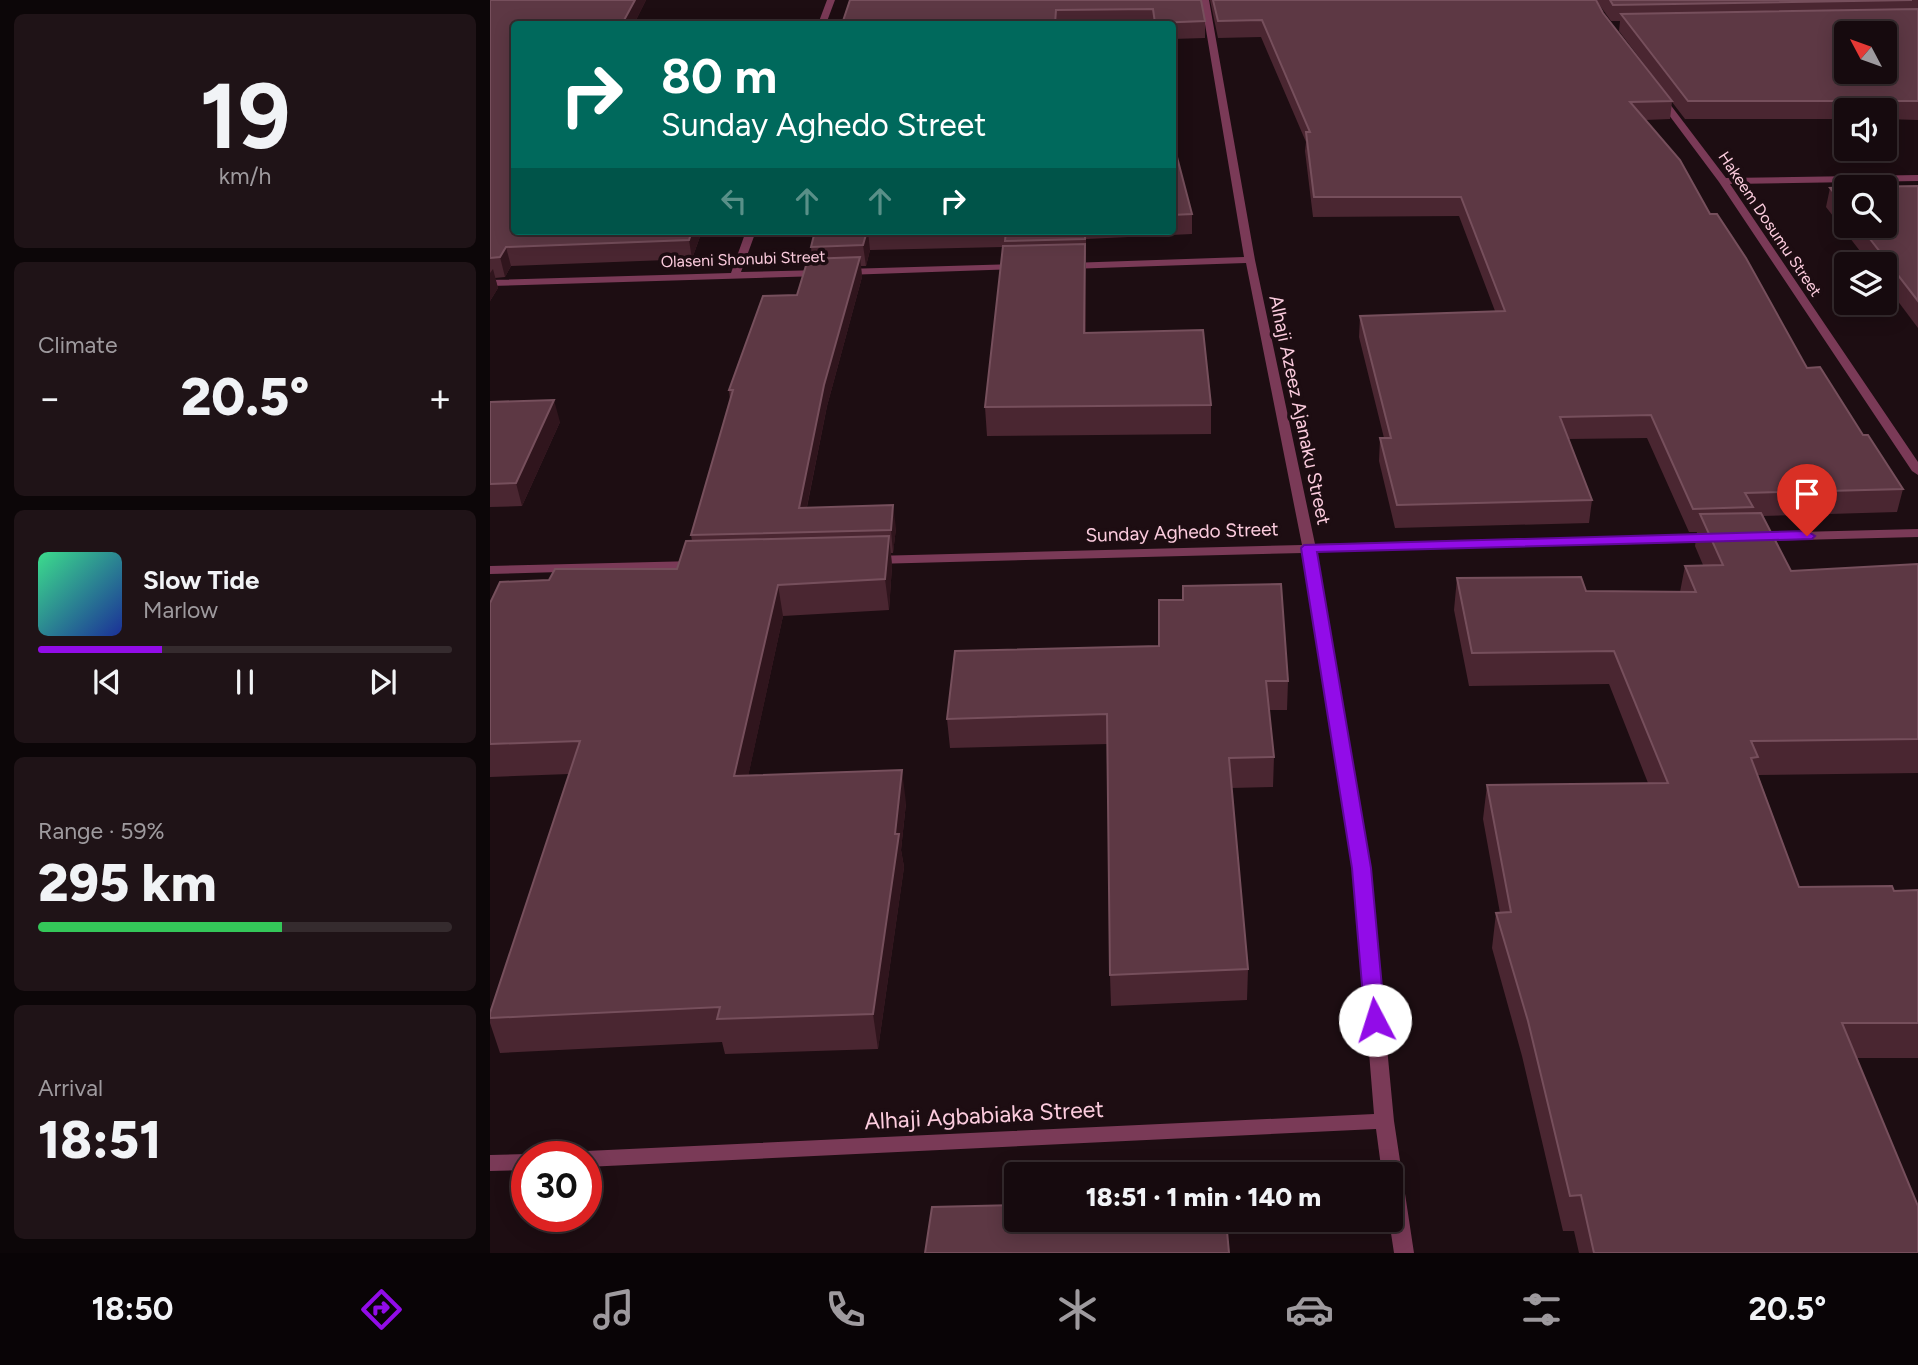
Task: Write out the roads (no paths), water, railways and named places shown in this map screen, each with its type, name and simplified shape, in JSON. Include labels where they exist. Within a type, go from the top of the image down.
[{"type":"street","points":[[823,21],[831,0]]},
{"type":"street","name":"Alhaji Azeez Ajanaku Street","points":[[1205,0],[1250,260],[1309,548],[1362,868],[1384,1121],[1404,1253]]},
{"type":"street","name":"Hakeem Dosumu Street","points":[[1656,92],[1723,181],[1918,471]]},
{"type":"street","points":[[1723,181],[1918,177]]},
{"type":"street","points":[[735,275],[750,235]]},
{"type":"street","points":[[1055,266],[1250,260]]},
{"type":"street","name":"Olaseni Shonubi Street","points":[[490,283],[1027,267]]},
{"type":"street","name":"Sunday Aghedo Street","points":[[865,560],[1918,533]]},
{"type":"street","points":[[490,570],[712,564]]},
{"type":"street","name":"Alhaji Agbabiaka Street","points":[[602,1158],[1384,1121]]},
{"type":"street","points":[[490,1163],[511,1162]]}]
